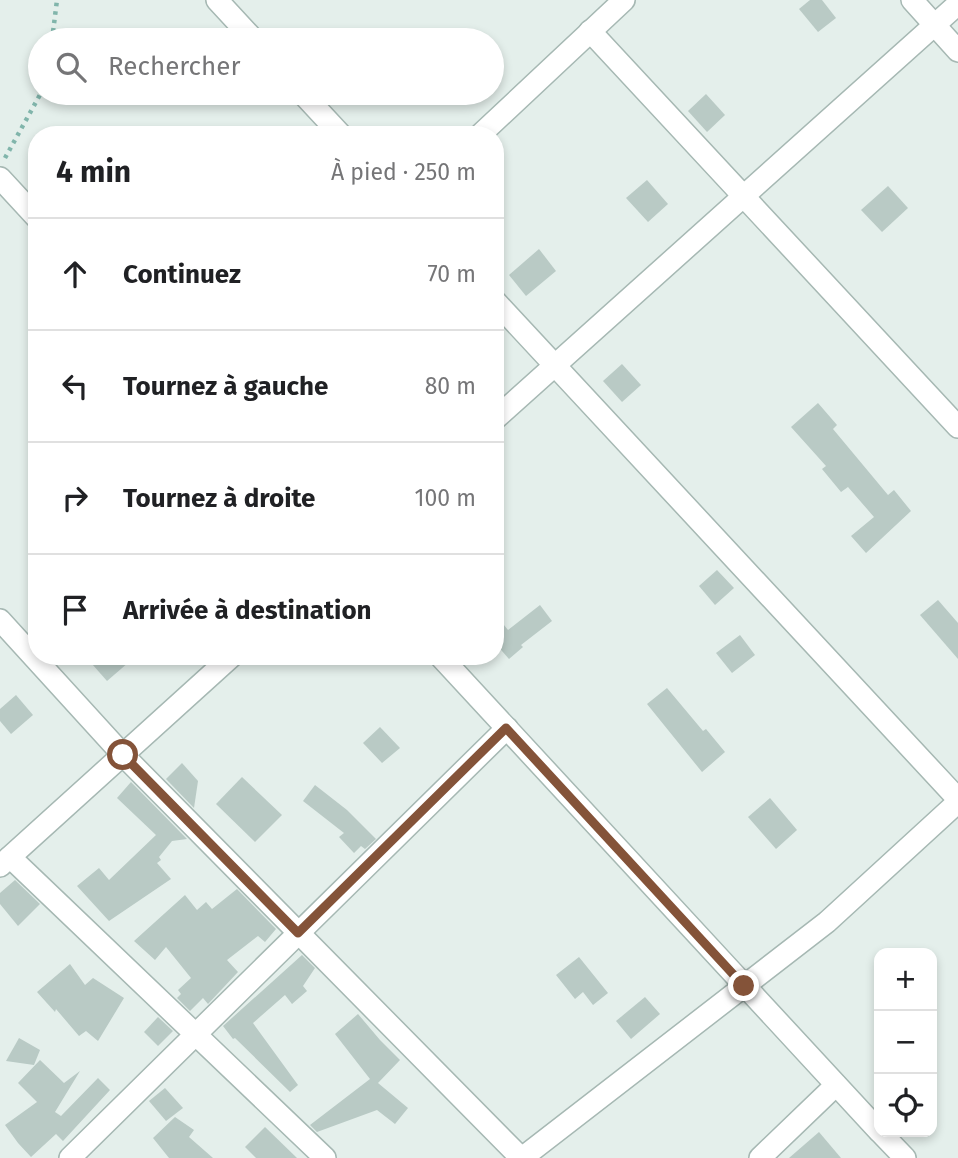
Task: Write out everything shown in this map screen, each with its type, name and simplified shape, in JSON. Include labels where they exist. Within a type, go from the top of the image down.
[{"type":"street","points":[[217,0],[243,28]]},
{"type":"street","points":[[490,126],[624,0]]},
{"type":"street","points":[[912,0],[958,51]]},
{"type":"street","points":[[504,411],[958,4]]},
{"type":"street","points":[[590,31],[958,427]]},
{"type":"street","points":[[313,105],[333,126]]},
{"type":"street","points":[[0,178],[28,208]]},
{"type":"street","points":[[41,665],[123,755],[522,1158],[827,922],[958,801],[504,311]]},
{"type":"street","points":[[0,620],[28,651]]},
{"type":"street","points":[[222,665],[5,862],[195,1034],[325,1158]]},
{"type":"street","points":[[448,665],[874,1126]]},
{"type":"street","points":[[70,1158],[506,728]]},
{"type":"street","points":[[760,1158],[836,1085]]},
{"type":"street","points":[[885,1137],[905,1158]]},
{"type":"path","points":[[54,28],[57,0]]},
{"type":"path","points":[[0,168],[34,105]]},
{"type":"building","points":[[810,0],[822,0],[836,18],[818,32],[799,9]]},
{"type":"building","points":[[706,94],[725,115],[707,132],[688,111]]},
{"type":"building","points":[[647,180],[668,204],[648,222],[626,198]]},
{"type":"building","points":[[888,186],[908,208],[882,232],[861,210]]},
{"type":"building","points":[[539,249],[556,271],[526,296],[509,275]]},
{"type":"building","points":[[622,364],[641,385],[622,402],[603,381]]},
{"type":"building","points":[[818,403],[837,425],[833,429],[888,495],[894,490],[911,511],[866,553],[851,536],[874,517],[848,487],[841,492],[822,469],[826,466],[791,427]]},
{"type":"building","points":[[717,570],[734,588],[715,605],[699,586]]},
{"type":"building","points":[[938,600],[958,623],[958,659],[920,615]]},
{"type":"building","points":[[540,605],[552,621],[521,645],[523,647],[509,659],[504,653],[504,625],[508,630]]},
{"type":"building","points":[[740,635],[755,655],[732,673],[716,653]]},
{"type":"building","points":[[93,665],[126,665],[107,681]]},
{"type":"building","points":[[667,688],[703,731],[706,729],[725,752],[702,772],[647,704]]},
{"type":"building","points":[[16,695],[33,715],[11,734],[0,721],[0,709]]},
{"type":"building","points":[[380,727],[400,748],[382,763],[363,743]]},
{"type":"building","points":[[182,763],[198,781],[194,808],[166,779]]},
{"type":"building","points":[[242,777],[282,815],[255,842],[216,804]]},
{"type":"building","points":[[131,782],[187,839],[172,841],[159,857],[161,860],[157,863],[171,879],[109,921],[77,886],[99,868],[109,880],[156,835],[117,798]]},
{"type":"building","points":[[315,785],[347,810],[376,839],[365,849],[361,846],[354,853],[339,837],[344,833],[303,801]]},
{"type":"building","points":[[770,798],[797,830],[776,849],[748,817]]},
{"type":"building","points":[[15,880],[40,904],[18,926],[0,904],[0,893]]},
{"type":"building","points":[[237,889],[276,929],[265,942],[258,936],[227,960],[238,972],[208,1004],[203,998],[190,1011],[177,998],[181,994],[178,990],[191,978],[166,947],[155,960],[134,941],[185,895],[197,910],[206,902],[212,909]]},
{"type":"building","points":[[302,955],[315,968],[303,986],[307,991],[292,1004],[285,995],[253,1023],[298,1085],[290,1092],[233,1039],[223,1026]]},
{"type":"building","points":[[579,957],[608,993],[593,1005],[583,992],[575,999],[556,975]]},
{"type":"building","points":[[70,964],[85,985],[93,978],[124,998],[98,1041],[86,1031],[79,1036],[37,992]]},
{"type":"building","points":[[645,997],[660,1014],[631,1039],[616,1021]]},
{"type":"building","points":[[358,1014],[400,1060],[378,1083],[408,1108],[395,1124],[377,1110],[317,1132],[310,1125],[370,1079],[335,1034]]},
{"type":"building","points":[[158,1017],[173,1031],[158,1046],[144,1032]]},
{"type":"building","points":[[19,1038],[40,1050],[34,1065],[6,1061]]},
{"type":"building","points":[[40,1060],[64,1083],[80,1071],[55,1112],[61,1116],[98,1078],[110,1090],[63,1141],[56,1134],[31,1157],[5,1125],[37,1102],[18,1083]]},
{"type":"building","points":[[165,1088],[183,1108],[166,1121],[149,1101]]},
{"type":"building","points":[[175,1117],[194,1130],[189,1137],[213,1158],[169,1158],[153,1138]]},
{"type":"building","points":[[265,1127],[297,1158],[256,1158],[245,1147]]},
{"type":"building","points":[[819,1132],[841,1158],[789,1158]]},
{"type":"route","points":[[123,755],[298,933],[506,728],[744,986]]}]
